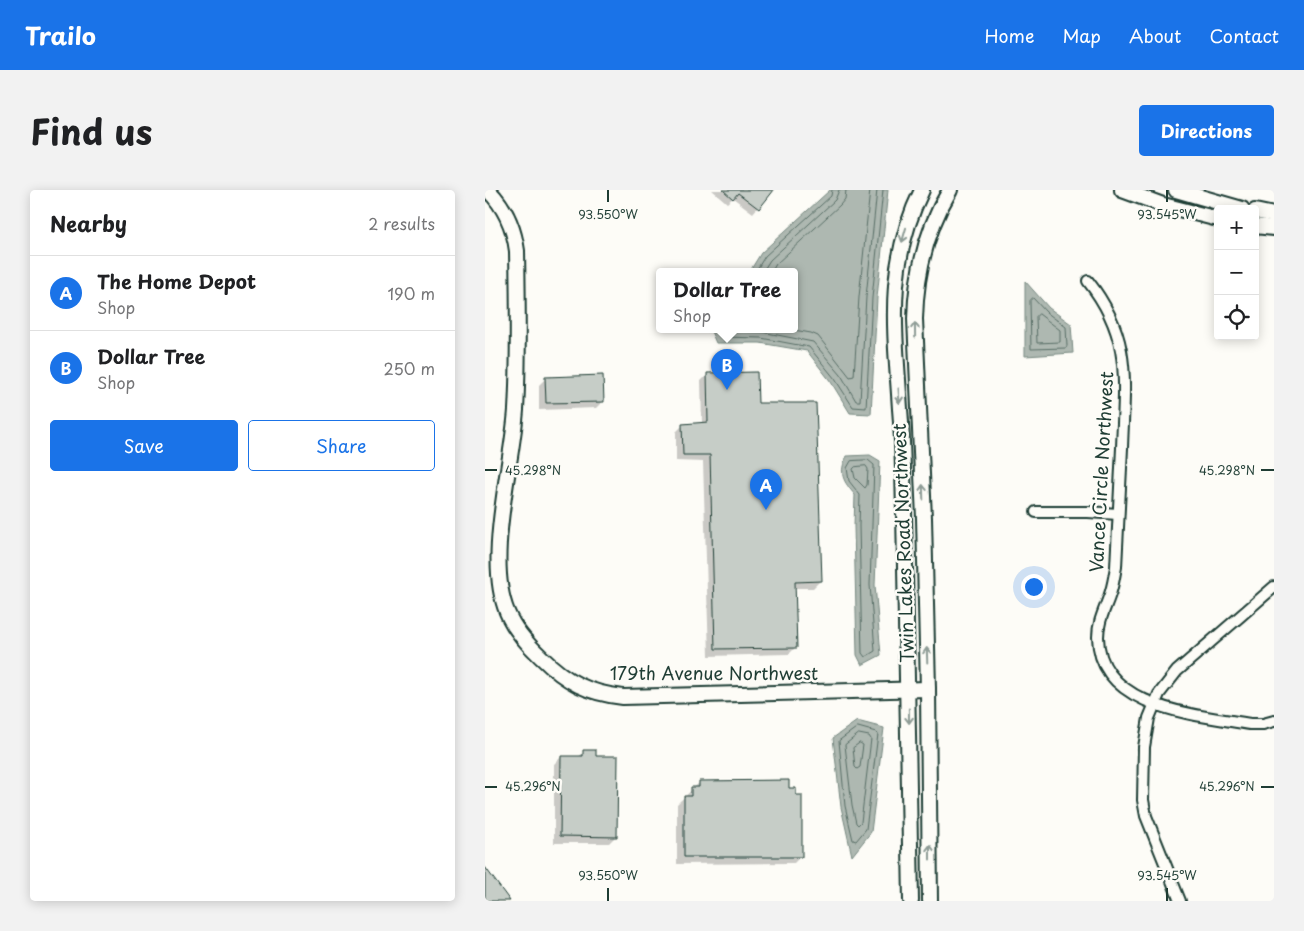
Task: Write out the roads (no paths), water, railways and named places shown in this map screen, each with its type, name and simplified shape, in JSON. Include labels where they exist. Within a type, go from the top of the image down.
[{"type":"street","name":"179th Avenue Northwest","points":[[488,190],[498,201],[511,224],[517,251],[516,410],[499,553],[499,573],[503,599],[510,618],[521,636],[550,666],[569,681],[581,688],[607,696],[928,689]]},
{"type":"street","name":"Twin Lakes Road Northwest","points":[[911,901],[909,689],[903,470],[894,306],[898,262],[903,241],[909,220],[922,190]]},
{"type":"street","name":"Twin Lakes Road Northwest","points":[[930,901],[924,518],[915,339],[915,294],[923,252],[933,224],[950,190]]},
{"type":"street","points":[[1122,190],[1163,205],[1214,218]]},
{"type":"street","points":[[1176,190],[1228,205]]},
{"type":"street","points":[[1259,212],[1274,215]]},
{"type":"street","points":[[1259,226],[1274,228]]},
{"type":"street","name":"Vance Circle Northwest","points":[[1088,281],[1099,295],[1111,316],[1123,360],[1125,376],[1116,567],[1111,590],[1101,618],[1098,639],[1107,671],[1125,689],[1154,704],[1172,710],[1250,724],[1263,724],[1274,721]]},
{"type":"street","points":[[1035,512],[1118,514]]},
{"type":"street","points":[[1180,901],[1150,828],[1143,800],[1145,736],[1154,704],[1177,671],[1274,588]]},
{"type":"water","points":[[830,190],[888,190],[877,298],[871,414],[850,413],[831,382],[807,351],[760,343],[716,343],[712,333],[798,333],[798,268],[752,268],[761,253]]},
{"type":"water","points":[[1025,281],[1049,308],[1071,324],[1073,353],[1025,356]]},
{"type":"water","points":[[870,455],[880,461],[875,585],[881,655],[862,665],[857,655],[855,495],[847,485],[842,472],[847,456]]},
{"type":"water","points":[[857,721],[884,728],[871,832],[852,856],[841,807],[833,738]]},
{"type":"place","name":"Dollar Tree","points":[[727,390]]},
{"type":"place","name":"The Home Depot","points":[[766,510]]}]
